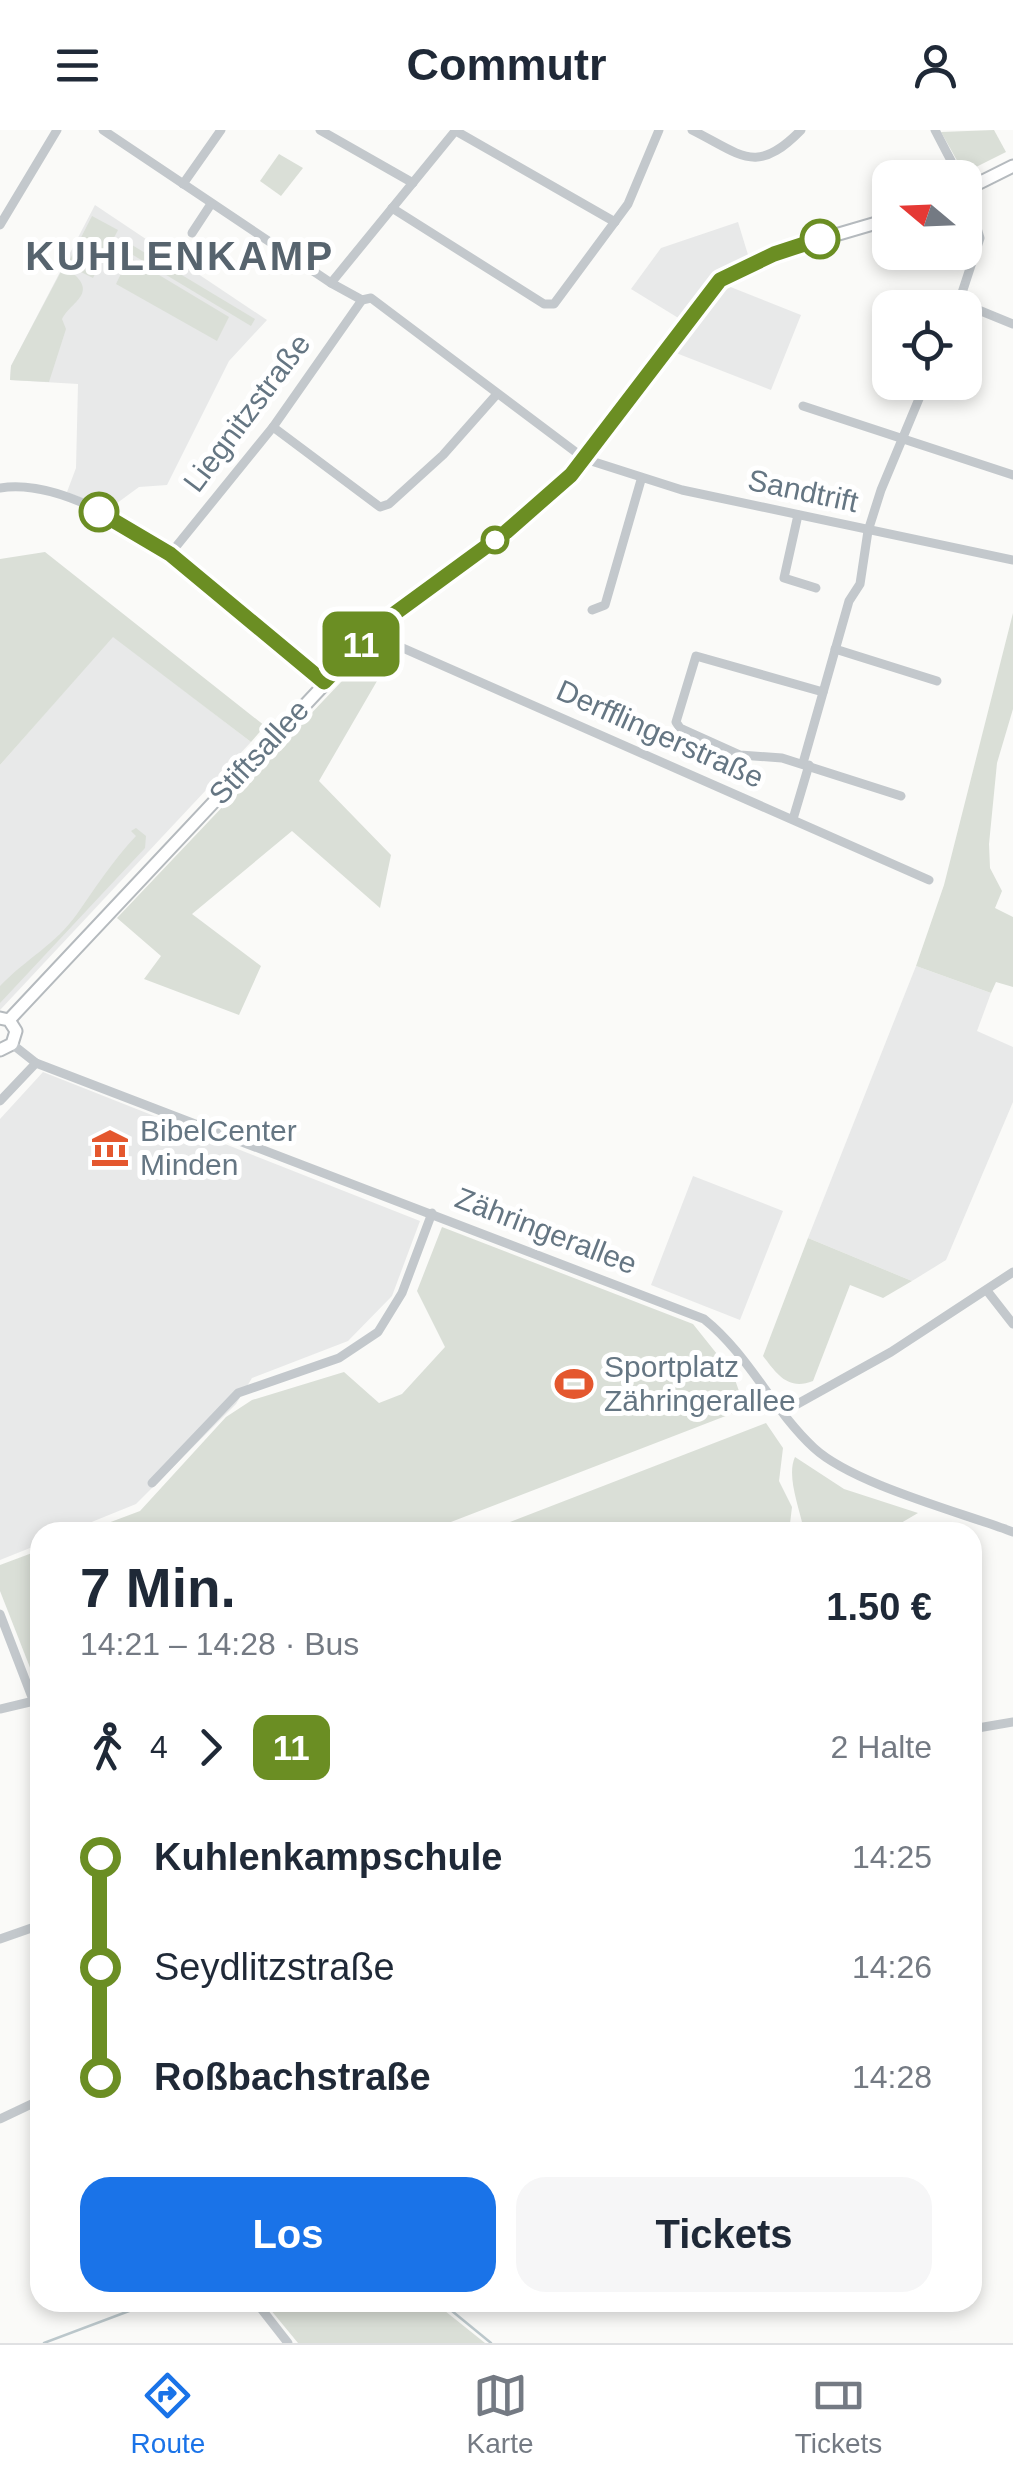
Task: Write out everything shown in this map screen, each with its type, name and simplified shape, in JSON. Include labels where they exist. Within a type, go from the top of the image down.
[{"type":"main road","points":[[982,181],[1013,166]]},
{"type":"main road","name":"Stiftsallee","points":[[4,1019],[371,634],[412,598],[546,500],[585,459],[720,280],[774,254],[872,224]]},
{"type":"main road","points":[[4,1019],[16,1031],[6,1047]]},
{"type":"street","points":[[0,225],[4,207],[57,130]]},
{"type":"street","name":"Sandtrift","points":[[103,130],[332,283],[362,300],[371,298],[585,459],[641,480],[1013,560]]},
{"type":"street","points":[[183,184],[221,130]]},
{"type":"street","points":[[320,130],[413,183]]},
{"type":"street","points":[[332,283],[456,130],[616,222]]},
{"type":"street","points":[[392,208],[544,304],[557,301],[616,222],[659,130]]},
{"type":"street","points":[[692,130],[751,160],[766,159],[801,130]]},
{"type":"street","points":[[934,130],[950,160]]},
{"type":"street","points":[[192,233],[211,204]]},
{"type":"street","name":"Liegnitzstraße","points":[[170,554],[272,428],[362,300]]},
{"type":"street","points":[[982,313],[1013,324]]},
{"type":"street","points":[[272,428],[380,506],[389,504],[443,455],[497,394]]},
{"type":"street","points":[[793,819],[835,649],[849,602],[860,584],[868,531],[918,400]]},
{"type":"street","points":[[803,406],[1013,475]]},
{"type":"street","points":[[592,610],[604,606],[641,480]]},
{"type":"street","points":[[0,488],[30,485],[60,494],[120,522],[170,554],[324,682]]},
{"type":"street","points":[[798,516],[784,574],[786,580],[816,588]]},
{"type":"street","name":"Derfflingerstraße","points":[[371,634],[930,880]]},
{"type":"street","points":[[835,649],[937,681]]},
{"type":"street","points":[[823,692],[702,656],[692,661],[676,722],[680,728],[740,754],[806,764],[901,796]]},
{"type":"street","name":"Zähringerallee","points":[[6,1047],[36,1063],[704,1319],[729,1340],[783,1412],[827,1459],[1013,1532]]},
{"type":"street","points":[[0,1101],[36,1063]]},
{"type":"street","points":[[152,1483],[238,1393],[339,1358],[378,1332],[402,1292],[432,1213]]},
{"type":"street","points":[[783,1412],[988,1292],[1013,1272]]},
{"type":"street","points":[[988,1292],[1013,1324]]},
{"type":"street","points":[[0,1614],[30,1691]]},
{"type":"street","points":[[0,1710],[30,1702]]},
{"type":"street","points":[[982,1727],[1013,1722]]},
{"type":"street","points":[[0,1938],[30,1928]]},
{"type":"street","points":[[0,2119],[30,2105]]},
{"type":"street","points":[[264,2312],[288,2343]]},
{"type":"shaded area","points":[[994,130],[1006,152],[982,164],[982,160],[957,160],[941,132]]},
{"type":"shaded area","points":[[279,154],[303,168],[281,196],[260,181]]},
{"type":"shaded area","points":[[95,205],[267,320],[229,361],[167,485],[139,487],[109,509],[67,492],[76,468],[78,384],[10,380],[11,366]]},
{"type":"shaded area","points":[[92,216],[118,230],[93,278],[67,265]]},
{"type":"shaded area","points":[[738,222],[749,258],[704,288],[680,319],[631,289],[661,248]]},
{"type":"shaded area","points":[[122,239],[255,319],[251,326],[118,246]]},
{"type":"shaded area","points":[[129,257],[229,317],[217,341],[116,284]]},
{"type":"shaded area","points":[[64,266],[83,289],[62,319],[66,329],[49,382],[10,380],[11,366]]},
{"type":"shaded area","points":[[723,284],[801,315],[771,390],[671,351]]},
{"type":"shaded area","points":[[45,552],[265,726],[251,742],[113,637],[0,765],[0,559]]},
{"type":"shaded area","points":[[1013,613],[1013,709],[997,763],[989,844],[990,868],[1002,891],[995,908],[1013,917],[1013,987],[996,982],[991,993],[916,966],[944,885]]},
{"type":"shaded area","points":[[113,636],[251,742],[0,1010],[0,765]]},
{"type":"shaded area","points":[[379,642],[395,650],[319,781],[391,855],[380,908],[292,831],[192,914],[261,966],[239,1015],[144,979],[161,956],[117,918]]},
{"type":"shaded area","points":[[136,828],[146,836],[145,848],[0,1003],[0,986],[68,925],[136,836],[131,831]]},
{"type":"shaded area","points":[[916,966],[991,993],[977,1031],[1013,1047],[1013,1102],[946,1260],[912,1281],[808,1238]]},
{"type":"shaded area","points":[[43,1072],[420,1221],[392,1296],[348,1341],[252,1378],[236,1404],[136,1504],[92,1522],[30,1522],[30,1548],[0,1560],[0,1119]]},
{"type":"shaded area","points":[[693,1176],[783,1211],[740,1320],[651,1285]]},
{"type":"shaded area","name":"Sportplatz Zähringerallee","points":[[442,1227],[693,1324],[733,1374],[740,1394],[736,1412],[451,1522],[111,1522],[140,1511],[226,1417],[252,1400],[344,1372],[379,1403],[402,1394],[445,1347],[417,1291]]},
{"type":"shaded area","points":[[808,1238],[912,1281],[883,1298],[850,1285],[813,1381],[797,1384],[778,1374],[763,1356]]},
{"type":"shaded area","points":[[766,1423],[783,1448],[779,1481],[792,1507],[790,1522],[510,1522]]},
{"type":"shaded area","points":[[795,1457],[844,1489],[918,1513],[903,1522],[802,1522]]},
{"type":"shaded area","points":[[30,1554],[30,1668],[0,1591],[0,1565]]},
{"type":"shaded area","points":[[272,2312],[446,2312],[485,2343],[298,2343]]},
{"type":"waterway","points":[[44,2343],[126,2312]]},
{"type":"waterway","points":[[453,2312],[491,2343]]},
{"type":"bus line","name":"11","points":[[99,512],[136,530],[170,554],[324,682],[383,622],[506,532],[571,475],[687,318],[720,280],[774,254],[820,239]]},
{"type":"place","name":"BibelCenter Minden","points":[[110,1148]]},
{"type":"place","name":"Sportplatz Zähringerallee","points":[[574,1384]]},
{"type":"district","name":"KUHLENKAMP","points":[[180,256]]}]
